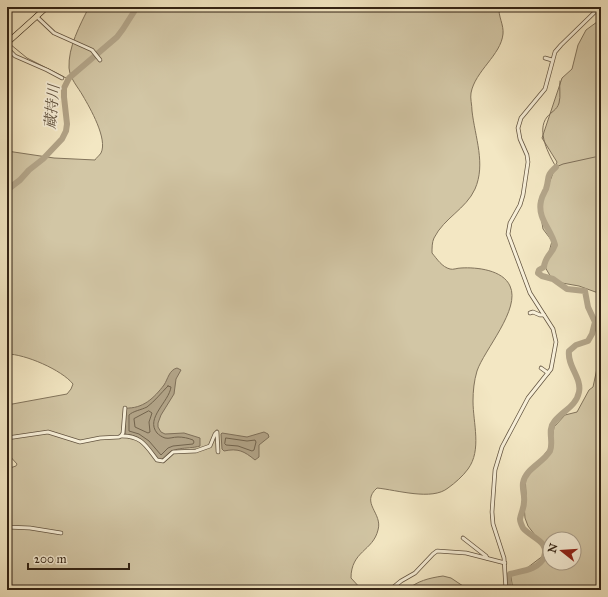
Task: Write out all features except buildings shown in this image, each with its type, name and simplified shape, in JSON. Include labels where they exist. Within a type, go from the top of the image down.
[{"type":"main road","points":[[9,40],[41,10],[47,7]]},
{"type":"street","points":[[506,590],[505,563],[492,524],[492,498],[495,470],[502,447],[528,398],[548,374],[552,365],[556,342],[553,329],[530,293],[510,239],[508,229],[523,195],[528,162],[518,128],[521,118],[545,89],[555,52],[600,7]]},
{"type":"street","points":[[36,16],[54,33],[92,50],[100,60]]},
{"type":"street","points":[[7,48],[15,56],[62,78]]},
{"type":"street","points":[[545,58],[552,60]]},
{"type":"street","points":[[530,313],[532,312],[544,315]]},
{"type":"street","points":[[541,368],[548,374]]},
{"type":"street","points":[[122,436],[125,408]]},
{"type":"street","points":[[7,438],[48,432],[80,442],[100,438],[119,438],[122,436],[136,438],[148,446],[157,460],[164,461],[173,452],[196,451],[210,446],[217,432],[218,452]]},
{"type":"street","points":[[7,527],[30,528],[61,533]]},
{"type":"street","points":[[463,538],[487,558]]},
{"type":"street","points":[[390,590],[400,581],[415,573],[433,554],[437,552],[466,553],[505,563]]},
{"type":"shaded area","points":[[89,7],[499,7],[499,14],[503,27],[501,42],[498,49],[477,77],[473,85],[471,95],[472,111],[480,160],[478,180],[471,196],[438,231],[433,241],[432,253],[442,265],[450,269],[482,269],[502,276],[510,286],[512,295],[510,306],[506,317],[481,362],[476,375],[473,409],[476,445],[472,462],[461,477],[441,492],[433,494],[414,494],[377,488],[372,493],[371,503],[378,518],[378,530],[372,543],[358,556],[352,569],[351,578],[362,590],[7,590],[7,469],[16,466],[17,464],[7,453],[7,405],[67,394],[73,384],[61,373],[52,368],[33,360],[7,354],[7,151],[54,158],[95,160],[101,153],[103,147],[102,140],[94,116],[73,79],[69,68],[70,52],[78,29]]},
{"type":"shaded area","points":[[601,19],[601,294],[579,286],[562,283],[552,279],[545,267],[552,241],[543,229],[539,205],[557,162],[542,138],[562,78],[572,69],[578,45],[586,30]]},
{"type":"shaded area","points":[[601,350],[601,590],[513,590],[511,577],[514,572],[527,568],[542,557],[542,571],[582,571],[582,531],[542,531],[542,544],[528,526],[525,518],[524,505],[526,494],[525,474],[538,463],[551,446],[554,427],[565,415],[577,412],[589,390],[593,387]]},
{"type":"shaded area","points":[[443,576],[451,578],[469,590],[407,590],[424,580]]},
{"type":"water","points":[[177,368],[181,370],[176,379],[174,394],[161,415],[158,427],[161,432],[165,434],[184,433],[200,438],[200,446],[175,450],[164,459],[158,460],[145,443],[136,437],[125,434],[125,408],[137,407],[148,402],[164,385],[172,371]]},
{"type":"water","points":[[264,432],[268,434],[269,437],[259,445],[259,457],[255,460],[241,451],[224,451],[222,449],[222,433],[247,437]]},
{"type":"waterway","name":"蔵持川","points":[[7,190],[43,159],[62,139],[66,131],[67,124],[64,88],[69,78],[117,37],[137,7]]},
{"type":"waterway","points":[[7,24],[10,39]]},
{"type":"waterway","points":[[10,44],[27,58],[68,79]]},
{"type":"waterway","points":[[560,81],[559,103],[547,117],[543,129],[543,136],[550,156],[556,167],[595,157]]},
{"type":"waterway","points":[[509,590],[508,577],[510,574],[534,567],[538,565],[544,557],[545,552],[542,543],[526,531],[520,521],[524,506],[524,478],[550,451],[552,425],[557,418],[572,405],[577,397],[579,387],[577,377],[570,362],[569,351],[576,345],[588,341],[592,334],[595,322],[588,307],[585,291],[567,289],[553,279],[542,276],[538,273],[539,270],[544,267],[546,260],[555,245],[541,213],[540,207],[541,199],[546,189],[549,175],[556,167]]}]
